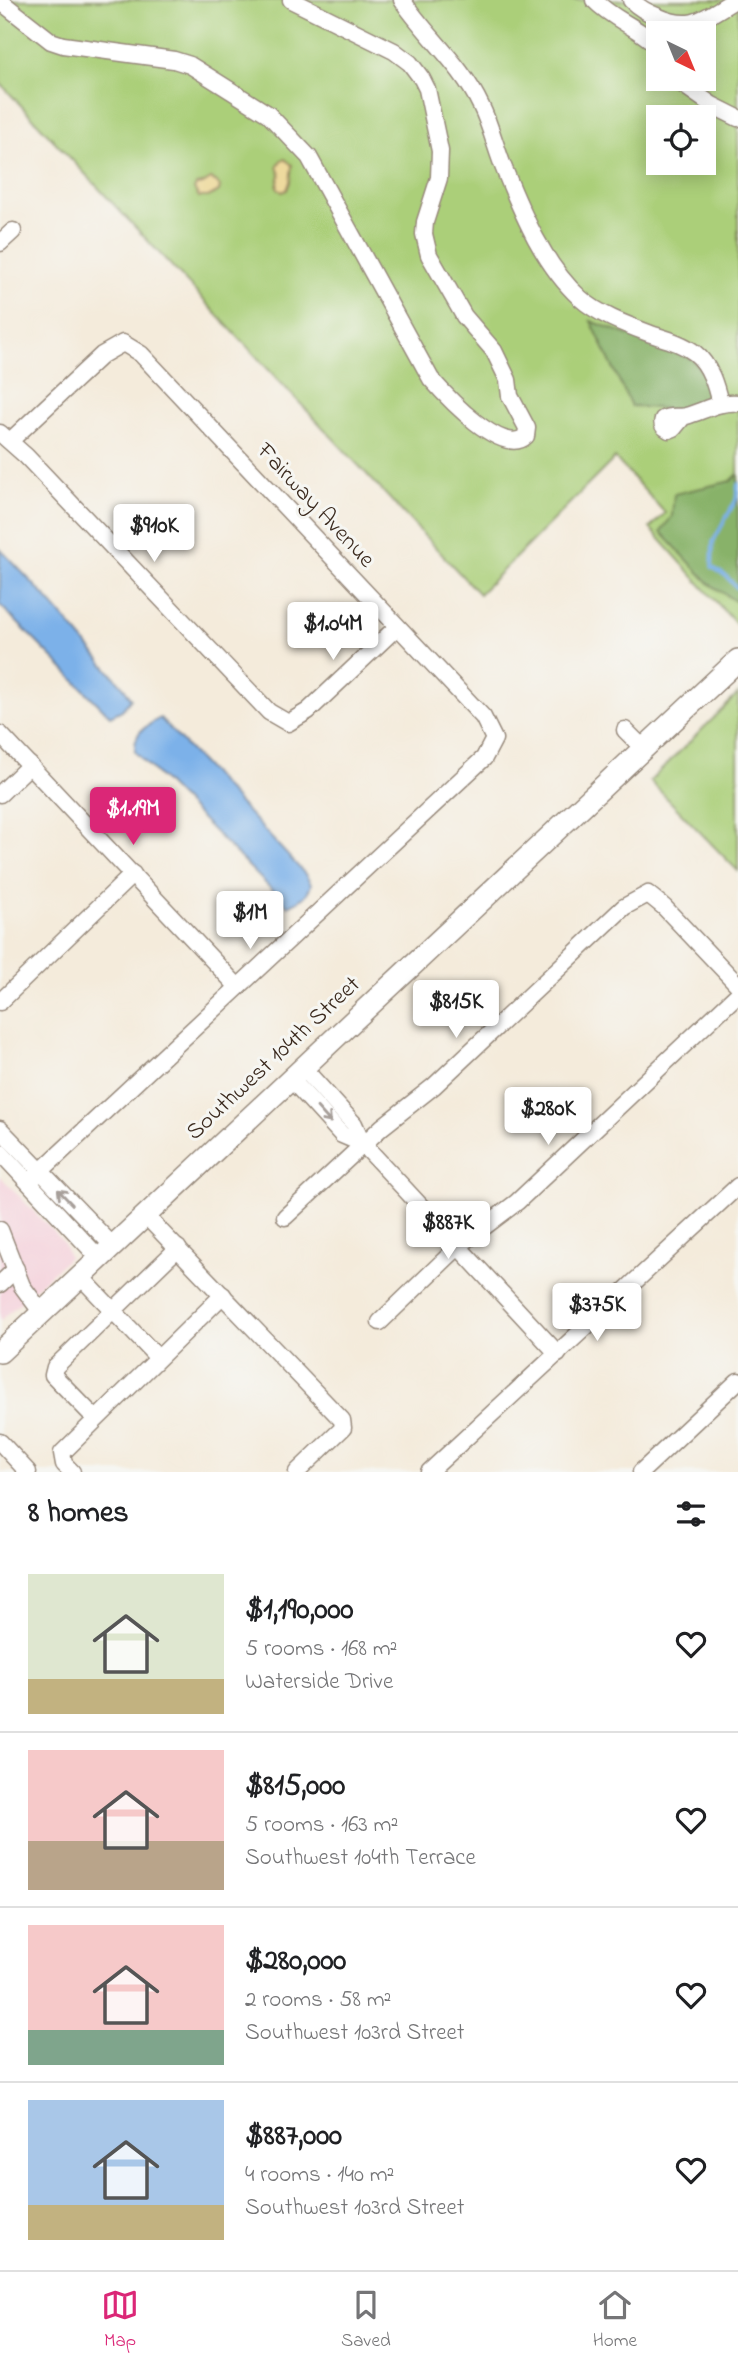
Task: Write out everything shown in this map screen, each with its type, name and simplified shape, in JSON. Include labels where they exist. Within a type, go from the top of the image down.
[{"type":"main road","name":"Southwest 104th Street","points":[[0,1352],[738,660]]},
{"type":"street","points":[[0,1],[51,41],[63,45],[174,60],[190,65],[268,114],[309,158],[431,379],[457,408],[498,436],[510,441],[521,441],[526,436],[527,428],[510,396],[508,380],[494,351],[464,316],[429,255],[424,234],[425,222],[439,178],[440,151],[427,89],[422,79],[410,63],[394,51],[291,0]]},
{"type":"street","points":[[401,0],[452,60],[471,87],[482,107],[505,171],[548,259],[572,289],[592,308],[679,343],[696,353],[716,386],[720,404]]},
{"type":"street","points":[[594,0],[607,13],[646,36]]},
{"type":"street","points":[[631,0],[638,8],[659,18],[686,25],[734,0]]},
{"type":"street","points":[[692,91],[738,118]]},
{"type":"street","points":[[0,243],[13,231]]},
{"type":"street","name":"Fairway Avenue","points":[[5,437],[102,355],[123,343],[141,354],[483,717],[494,739],[484,758],[239,987]]},
{"type":"street","points":[[683,416],[720,404],[738,404]]},
{"type":"street","points":[[5,437],[270,712],[288,723],[308,711],[397,627]]},
{"type":"street","points":[[625,730],[644,749]]},
{"type":"street","points":[[0,734],[239,987],[35,1177]]},
{"type":"street","points":[[0,794],[30,765]]},
{"type":"street","points":[[0,1002],[133,874]]},
{"type":"street","points":[[285,1217],[363,1144],[427,1092],[624,907],[648,894],[664,907],[738,985]]},
{"type":"street","points":[[380,1322],[459,1246],[516,1202],[738,993]]},
{"type":"street","points":[[297,1074],[354,1124],[363,1144],[558,1354]]},
{"type":"street","points":[[0,1129],[35,1177],[106,1253]]},
{"type":"street","points":[[0,1152],[35,1177]]},
{"type":"street","points":[[429,1472],[738,1186]]},
{"type":"street","points":[[145,1215],[342,1420],[343,1428],[297,1472]]},
{"type":"street","points":[[0,1230],[22,1286],[42,1313]]},
{"type":"street","points":[[96,1419],[53,1375],[55,1367],[178,1248]]},
{"type":"street","points":[[0,1284],[16,1269]]},
{"type":"street","points":[[81,1277],[158,1358]]},
{"type":"street","points":[[72,1472],[64,1464],[62,1453],[223,1295]]},
{"type":"street","points":[[641,1472],[735,1389]]},
{"type":"street","points":[[0,1442],[28,1472]]},
{"type":"shaded area","points":[[0,1176],[63,1242],[69,1257],[0,1321]]},
{"type":"green space","points":[[0,0],[738,0],[738,623],[736,624],[650,528],[665,513],[615,458],[479,594],[0,83]]},
{"type":"green space","points":[[591,321],[692,359],[706,378],[712,397],[680,410],[631,406]]},
{"type":"green space","points":[[738,474],[738,603],[710,584],[661,532],[672,516],[674,494],[731,481]]},
{"type":"green space","points":[[738,694],[738,871],[650,781]]},
{"type":"sand","points":[[285,159],[292,165],[290,182],[287,190],[282,192],[277,187],[280,174],[277,167],[281,160]]},
{"type":"sand","points":[[211,179],[217,182],[219,191],[208,197],[199,197],[194,189],[196,185]]},
{"type":"water","points":[[0,549],[46,597],[125,689],[131,699],[122,710],[110,716],[0,605]]},
{"type":"water","points":[[160,718],[305,874],[311,884],[303,898],[288,906],[135,752],[138,735]]},
{"type":"waterway","points":[[738,484],[736,500],[713,542],[712,567],[726,576],[738,589]]}]
